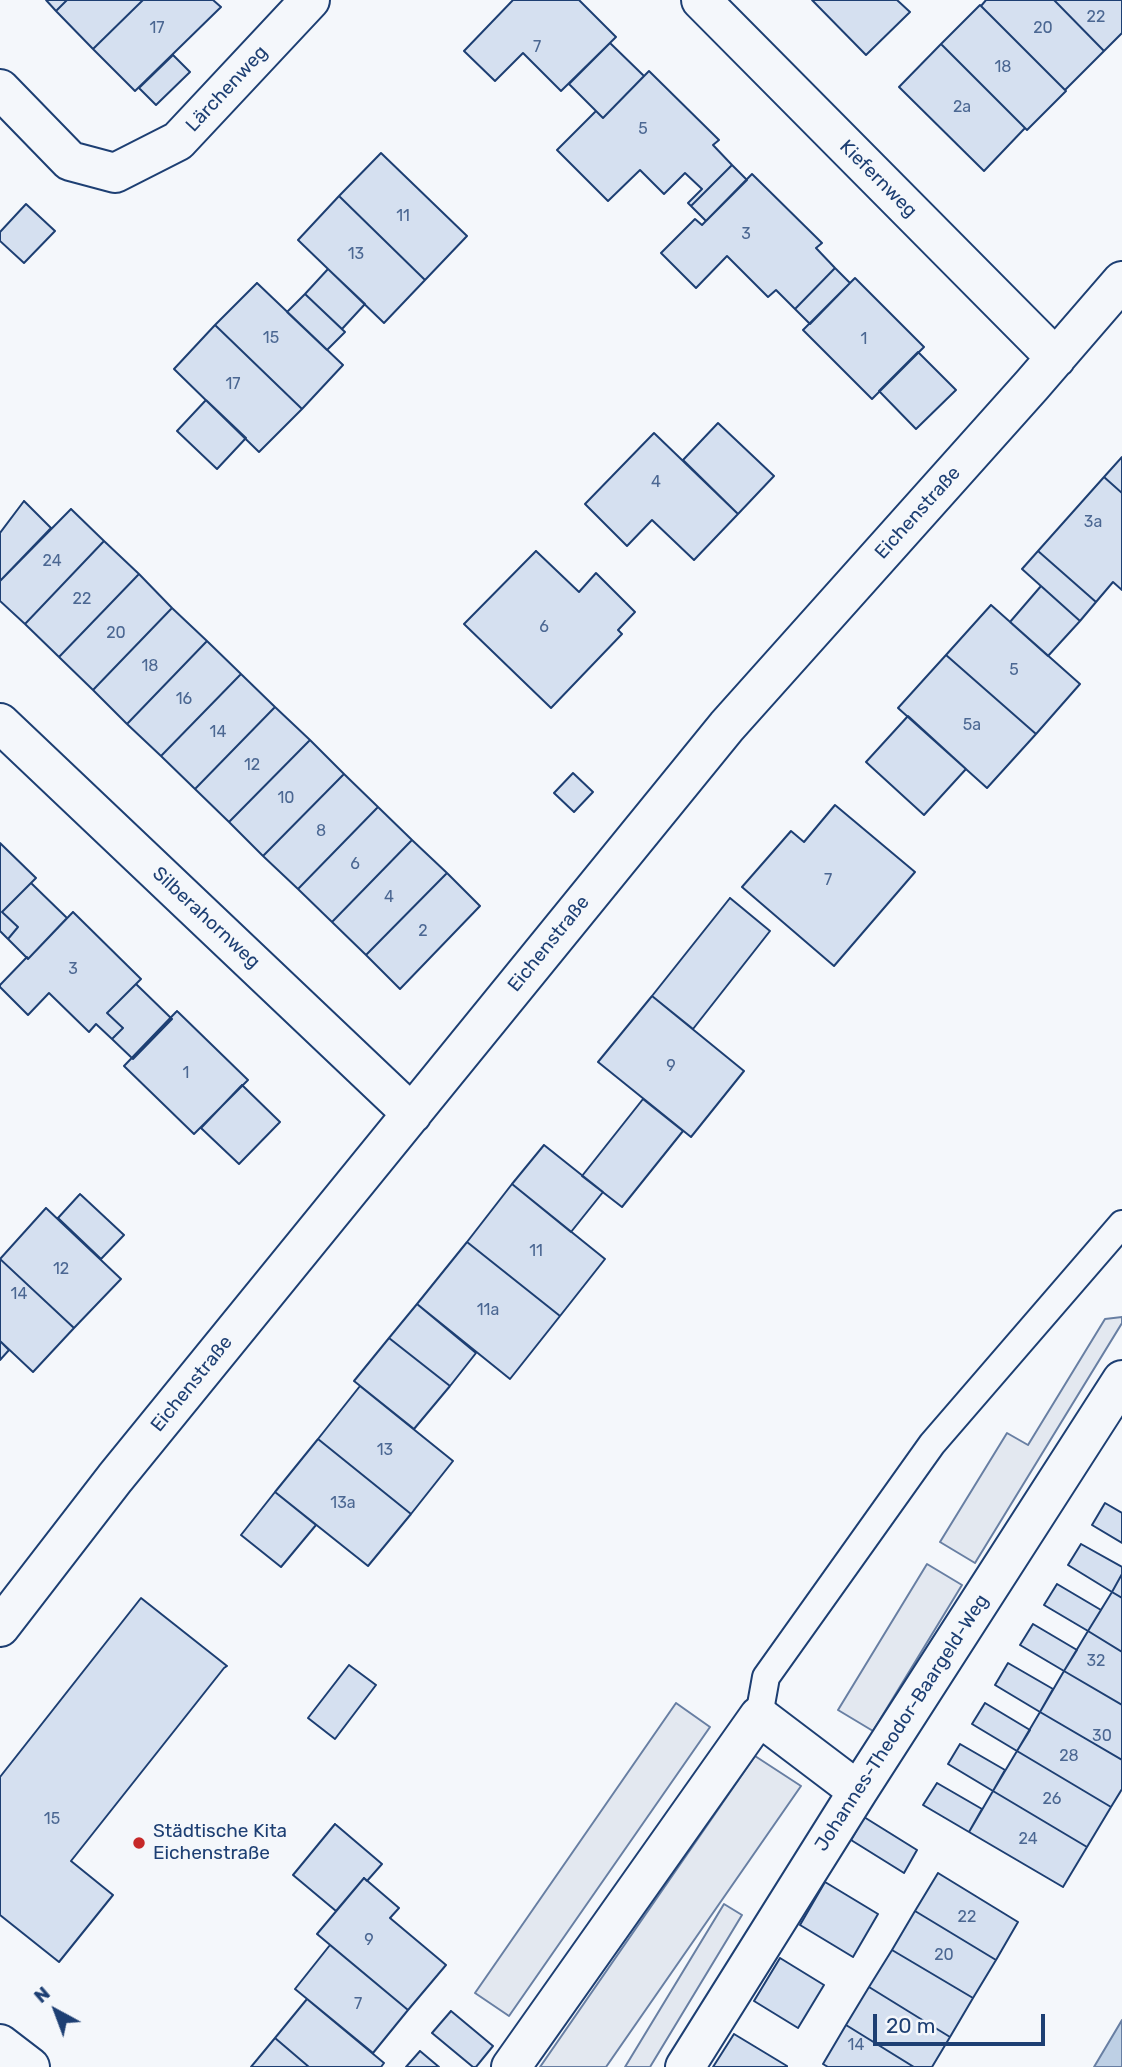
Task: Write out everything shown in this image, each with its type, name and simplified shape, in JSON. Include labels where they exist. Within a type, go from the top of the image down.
[{"type":"street","name":"Lärchenweg","points":[[0,89],[70,161],[115,173],[178,141],[310,0]]},
{"type":"street","name":"Kiefernweg","points":[[701,0],[1056,358]]},
{"type":"street","name":"Eichenstraße","points":[[0,1627],[115,1478],[727,726],[1122,281]]},
{"type":"street","name":"Silberahornweg","points":[[0,723],[412,1114]]},
{"type":"street","name":"Johannes-Theodor-Baargeld-Weg","points":[[685,2067],[858,1791],[1122,1380]]},
{"type":"street","points":[[511,2067],[759,1716],[858,1791]]},
{"type":"street","points":[[0,2044],[30,2067]]},
{"type":"lane","points":[[759,1716],[766,1677],[932,1444],[1122,1224]]},
{"type":"shaded area","points":[[1122,1317],[1122,1323],[975,1563],[940,1542],[1007,1433],[1028,1445],[1105,1319]]},
{"type":"shaded area","points":[[927,1564],[962,1585],[873,1731],[838,1710]]},
{"type":"shaded area","points":[[676,1703],[710,1727],[509,2016],[475,1993]]},
{"type":"shaded area","points":[[755,1756],[801,1786],[606,2067],[540,2067]]},
{"type":"shaded area","points":[[724,1904],[742,1915],[650,2067],[625,2067]]},
{"type":"water","points":[[1122,2020],[1122,2067],[1094,2067]]},
{"type":"building","points":[[46,0],[67,0],[56,11]]},
{"type":"building","points":[[67,0],[143,0],[93,49],[56,11]]},
{"type":"building","points":[[143,0],[213,0],[221,7],[135,91],[93,49]]},
{"type":"building","points":[[513,0],[579,0],[616,37],[561,91],[523,53],[495,81],[464,51]]},
{"type":"building","points":[[812,0],[897,0],[910,12],[866,55]]},
{"type":"building","points":[[986,0],[1054,0],[1104,51],[1065,90],[981,6]]},
{"type":"building","points":[[1054,0],[1122,0],[1122,33],[1104,51]]},
{"type":"building","points":[[980,5],[1066,91],[1027,130],[941,44]]},
{"type":"building","points":[[610,43],[644,76],[603,118],[569,84]]},
{"type":"building","points":[[941,44],[1025,128],[984,171],[899,87]]},
{"type":"building","points":[[173,55],[190,72],[156,105],[139,88]]},
{"type":"building","points":[[649,71],[719,140],[713,145],[732,165],[691,206],[688,203],[702,189],[685,173],[664,194],[640,170],[608,201],[557,150],[596,111],[603,118]]},
{"type":"building","points":[[381,153],[467,236],[425,280],[339,196]]},
{"type":"building","points":[[732,165],[747,180],[706,221],[691,206]]},
{"type":"building","points":[[752,174],[822,243],[816,248],[835,268],[795,309],[776,290],[768,297],[727,256],[696,288],[661,253],[695,219],[702,225]]},
{"type":"building","points":[[339,196],[425,280],[384,323],[298,240]]},
{"type":"building","points":[[26,204],[55,231],[24,263],[0,241],[0,232]]},
{"type":"building","points":[[835,268],[850,283],[810,324],[795,309]]},
{"type":"building","points":[[328,269],[365,304],[342,329],[305,294]]},
{"type":"building","points":[[855,278],[924,347],[872,399],[803,330]]},
{"type":"building","points":[[257,283],[343,365],[302,409],[215,325]]},
{"type":"building","points":[[305,294],[345,332],[327,350],[287,312]]},
{"type":"building","points":[[215,325],[302,409],[259,452],[174,369]]},
{"type":"building","points":[[918,352],[956,390],[916,429],[879,391]]},
{"type":"building","points":[[206,400],[246,438],[217,469],[177,431]]},
{"type":"building","points":[[718,423],[774,476],[738,514],[683,460]]},
{"type":"building","points":[[654,433],[738,514],[694,560],[652,520],[627,546],[585,504]]},
{"type":"building","points":[[1122,457],[1122,493],[1104,477]]},
{"type":"building","points":[[1104,477],[1122,493],[1122,590],[1113,582],[1096,602],[1038,551]]},
{"type":"building","points":[[24,501],[51,528],[0,581],[0,533]]},
{"type":"building","points":[[71,509],[104,541],[25,624],[0,601],[0,581]]},
{"type":"building","points":[[104,541],[139,574],[59,657],[25,624]]},
{"type":"building","points":[[536,551],[579,592],[596,573],[635,612],[618,630],[622,634],[551,708],[464,624]]},
{"type":"building","points":[[1038,551],[1096,602],[1080,621],[1022,569]]},
{"type":"building","points":[[139,574],[172,608],[93,690],[59,657]]},
{"type":"building","points":[[1041,586],[1080,621],[1048,656],[1010,622]]},
{"type":"building","points":[[991,605],[1080,684],[1036,734],[946,655]]},
{"type":"building","points":[[172,608],[207,641],[127,724],[93,690]]},
{"type":"building","points":[[207,641],[241,674],[161,756],[127,724]]},
{"type":"building","points":[[946,655],[1036,734],[987,788],[898,708]]},
{"type":"building","points":[[241,674],[275,707],[195,789],[161,756]]},
{"type":"building","points":[[275,707],[310,740],[229,822],[195,789]]},
{"type":"building","points":[[908,716],[966,769],[924,815],[866,762]]},
{"type":"building","points":[[310,740],[344,774],[263,856],[229,822]]},
{"type":"building","points":[[573,773],[593,792],[574,812],[554,793]]},
{"type":"building","points":[[344,774],[378,807],[298,889],[263,856]]},
{"type":"building","points":[[835,805],[915,872],[834,966],[742,887],[791,831],[804,842]]},
{"type":"building","points":[[378,807],[412,840],[332,922],[298,889]]},
{"type":"building","points":[[412,840],[447,873],[366,955],[332,922]]},
{"type":"building","points":[[0,843],[36,878],[2,912],[18,927],[8,939],[0,931]]},
{"type":"building","points":[[447,873],[480,906],[400,989],[366,955]]},
{"type":"building","points":[[31,883],[67,918],[28,959],[8,939],[18,927],[2,912]]},
{"type":"building","points":[[730,898],[770,931],[693,1029],[652,996]]},
{"type":"building","points":[[73,912],[141,979],[107,1013],[123,1028],[112,1039],[96,1024],[89,1032],[49,993],[28,1015],[0,987]]},
{"type":"building","points":[[136,984],[172,1019],[133,1059],[112,1039],[123,1028],[107,1013]]},
{"type":"building","points":[[652,996],[744,1071],[691,1137],[598,1062]]},
{"type":"building","points":[[177,1011],[248,1080],[194,1134],[124,1066]]},
{"type":"building","points":[[242,1085],[280,1122],[239,1164],[201,1128]]},
{"type":"building","points":[[643,1099],[683,1131],[622,1207],[582,1176]]},
{"type":"building","points":[[544,1145],[603,1192],[571,1232],[512,1184]]},
{"type":"building","points":[[512,1184],[605,1259],[560,1316],[467,1242]]},
{"type":"building","points":[[80,1194],[124,1235],[101,1259],[58,1218]]},
{"type":"building","points":[[46,1208],[121,1279],[74,1328],[0,1259]]},
{"type":"building","points":[[467,1242],[560,1316],[510,1379],[417,1304]]},
{"type":"building","points":[[0,1259],[74,1328],[33,1372],[0,1341]]},
{"type":"building","points":[[417,1304],[476,1353],[450,1386],[389,1338]]},
{"type":"building","points":[[389,1338],[450,1386],[414,1429],[354,1381]]},
{"type":"building","points":[[0,1341],[9,1350],[0,1360]]},
{"type":"building","points":[[360,1386],[453,1461],[411,1514],[318,1439]]},
{"type":"building","points":[[318,1439],[411,1514],[368,1566],[275,1492]]},
{"type":"building","points":[[275,1492],[316,1525],[281,1567],[241,1535]]},
{"type":"building","points":[[1105,1503],[1122,1513],[1122,1543],[1092,1525]]},
{"type":"building","points":[[1081,1544],[1122,1567],[1122,1574],[1112,1592],[1068,1565]]},
{"type":"building","points":[[1122,1574],[1122,1598],[1112,1592]]},
{"type":"building","points":[[1057,1584],[1101,1610],[1088,1631],[1044,1605]]},
{"type":"building","points":[[1112,1592],[1122,1598],[1122,1652],[1088,1631]]},
{"type":"building","points":[[141,1598],[227,1666],[71,1861],[113,1895],[59,1962],[0,1915],[0,1777]]},
{"type":"building","points":[[1033,1624],[1077,1650],[1064,1671],[1020,1645]]},
{"type":"building","points":[[1088,1631],[1122,1652],[1122,1705],[1064,1671]]},
{"type":"building","points":[[1008,1663],[1053,1689],[1040,1712],[995,1685]]},
{"type":"building","points":[[349,1665],[376,1685],[335,1739],[308,1718]]},
{"type":"building","points":[[1064,1671],[1122,1705],[1122,1760],[1040,1712]]},
{"type":"building","points":[[985,1703],[1030,1730],[1017,1751],[972,1724]]},
{"type":"building","points":[[1040,1712],[1122,1760],[1122,1789],[1111,1807],[1017,1751]]},
{"type":"building","points":[[960,1744],[1005,1770],[993,1791],[948,1764]]},
{"type":"building","points":[[1017,1751],[1111,1807],[1087,1847],[993,1791]]},
{"type":"building","points":[[937,1783],[982,1809],[969,1832],[923,1805]]},
{"type":"building","points":[[993,1791],[1087,1847],[1063,1887],[969,1832]]},
{"type":"building","points":[[864,1817],[917,1850],[904,1873],[851,1840]]},
{"type":"building","points":[[335,1824],[382,1864],[367,1881],[364,1878],[336,1911],[293,1875]]},
{"type":"building","points":[[938,1873],[1018,1922],[996,1960],[915,1911]]},
{"type":"building","points":[[364,1878],[399,1908],[390,1918],[446,1965],[408,2010],[317,1934]]},
{"type":"building","points":[[825,1882],[878,1914],[853,1957],[800,1925]]},
{"type":"building","points":[[915,1911],[996,1960],[973,1998],[892,1950]]},
{"type":"building","points":[[330,1945],[408,2010],[373,2053],[295,1989]]},
{"type":"building","points":[[892,1950],[973,1998],[950,2037],[869,1987]]},
{"type":"building","points":[[780,1958],[824,1985],[798,2028],[754,2001]]},
{"type":"building","points":[[869,1987],[950,2037],[932,2067],[914,2067],[846,2025]]},
{"type":"building","points":[[307,1999],[384,2063],[381,2067],[309,2067],[275,2038]]},
{"type":"building","points":[[451,2011],[493,2046],[476,2067],[432,2033]]},
{"type":"building","points":[[846,2025],[914,2067],[828,2067],[823,2064]]},
{"type":"building","points":[[734,2034],[787,2066],[787,2067],[713,2067]]},
{"type":"building","points":[[275,2038],[309,2067],[251,2067]]},
{"type":"building","points":[[420,2051],[439,2067],[406,2067]]},
{"type":"place","name":"Städtische Kita Eichenstraße","points":[[139,1843]]}]
